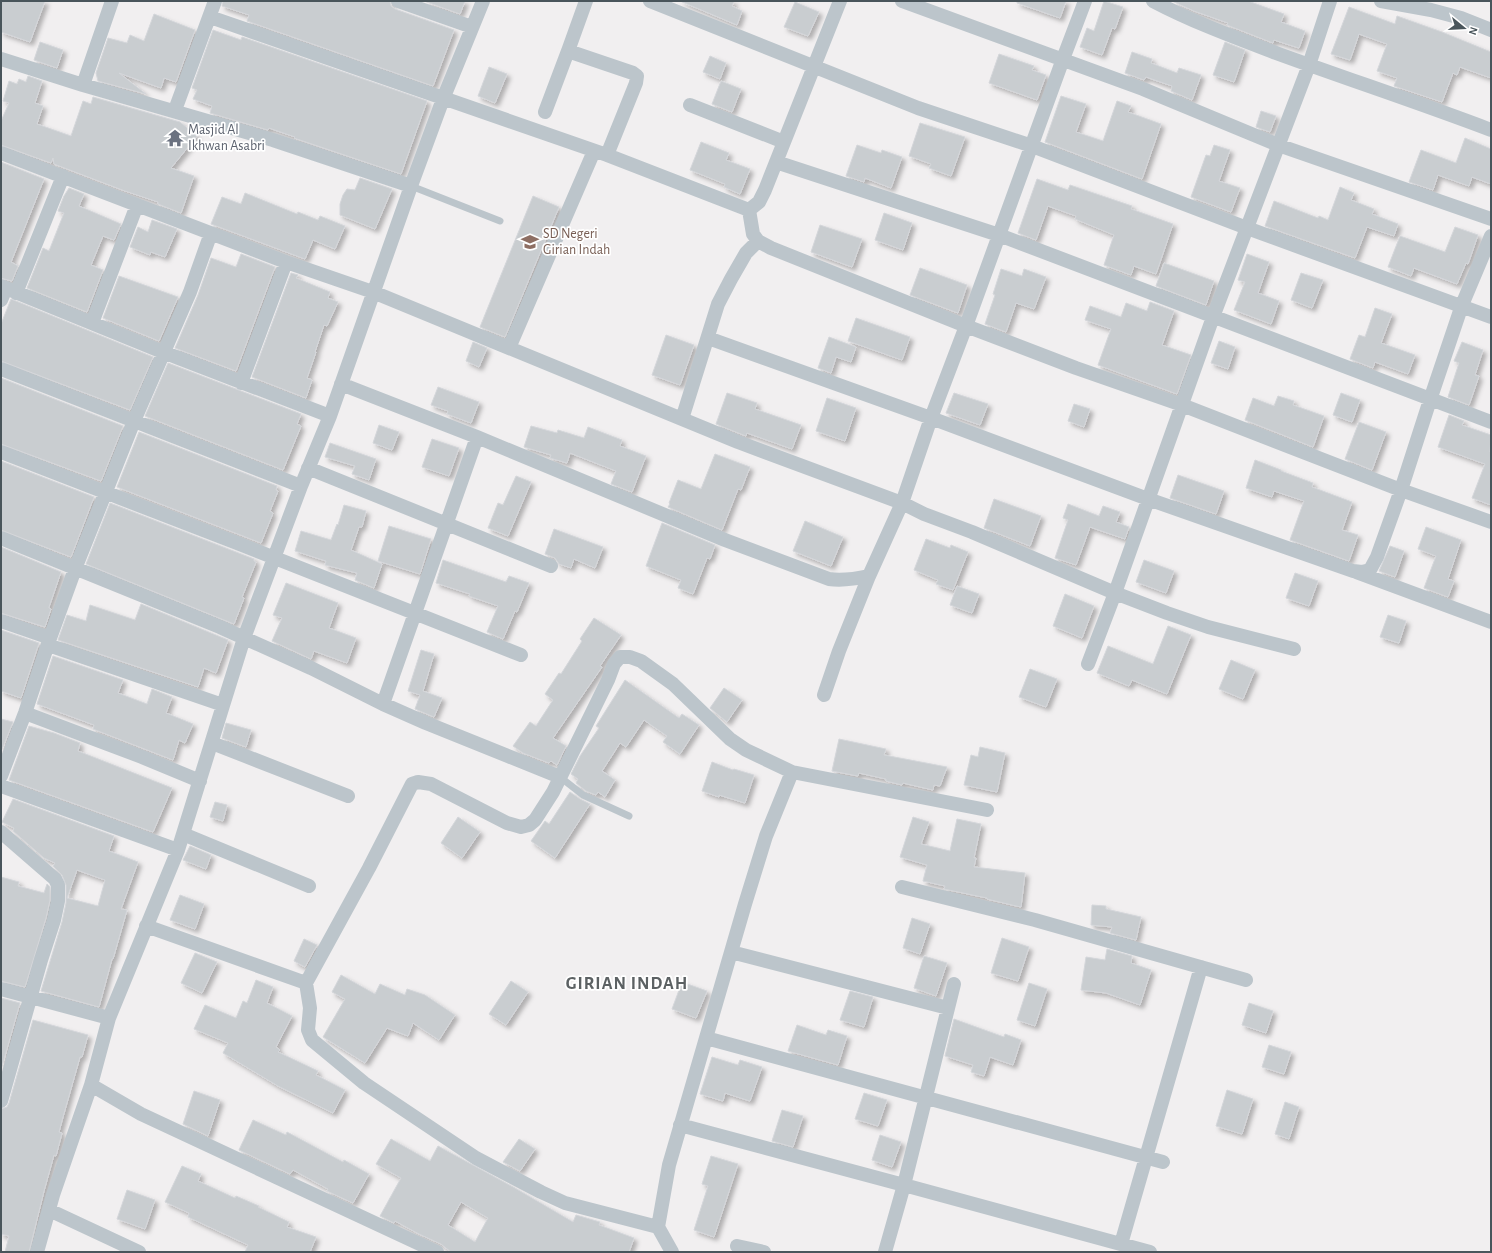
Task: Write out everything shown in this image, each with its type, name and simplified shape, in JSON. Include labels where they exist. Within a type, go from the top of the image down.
[{"type":"street","points":[[83,85],[112,1]]},
{"type":"street","points":[[175,110],[215,1]]},
{"type":"street","points":[[398,1],[472,27]]},
{"type":"street","points":[[37,1252],[49,1210],[91,1085],[109,1018],[178,850],[244,638],[273,558],[342,384],[373,292],[443,99],[483,1]]},
{"type":"street","points":[[545,112],[586,1]]},
{"type":"street","points":[[650,1],[667,4],[814,67],[918,108],[1032,146],[1247,228],[1462,305],[1491,317]]},
{"type":"street","points":[[749,210],[759,202],[840,1]]},
{"type":"street","points":[[902,1],[1143,89],[1278,145],[1491,219]]},
{"type":"street","points":[[824,695],[839,651],[869,576],[902,503],[931,418],[1085,1]]},
{"type":"street","points":[[1153,1],[1196,22],[1309,65],[1491,130]]},
{"type":"street","points":[[1088,664],[1115,594],[1213,317],[1309,65],[1330,1]]},
{"type":"street","points":[[1381,1],[1431,10],[1461,18],[1491,30]]},
{"type":"street","points":[[210,17],[601,153],[749,210]]},
{"type":"street","points":[[509,348],[601,153],[636,83],[637,76],[633,73],[568,51]]},
{"type":"street","points":[[1,58],[83,85],[175,110],[273,140],[411,186]]},
{"type":"street","points":[[690,105],[784,142]]},
{"type":"street","points":[[1,153],[286,262],[373,292],[738,442],[902,503],[924,514],[972,532],[1115,594],[1167,614],[1208,627],[1294,649]]},
{"type":"street","points":[[776,162],[999,235],[1491,422]]},
{"type":"street","points":[[63,176],[6,292],[92,323],[242,383],[330,416]]},
{"type":"street","points":[[92,323],[137,205]]},
{"type":"street","points":[[749,210],[753,234],[758,241],[771,248],[1076,368],[1182,405],[1401,490],[1491,522]]},
{"type":"street","points":[[1,776],[25,713],[75,569],[134,421],[190,292],[211,233]]},
{"type":"street","points":[[1353,571],[1362,572],[1370,570],[1374,565],[1401,490],[1462,305],[1491,236]]},
{"type":"street","points":[[682,419],[718,304],[746,253],[758,241]]},
{"type":"street","points":[[242,383],[286,262]]},
{"type":"street","points":[[708,338],[931,418],[1148,500],[1353,571],[1491,622]]},
{"type":"street","points":[[1,369],[301,486]]},
{"type":"street","points":[[342,384],[477,437],[679,522],[828,579],[853,580],[869,576]]},
{"type":"street","points":[[383,704],[477,437]]},
{"type":"street","points":[[1,452],[521,656]]},
{"type":"street","points":[[308,468],[551,566]]},
{"type":"street","points":[[1,538],[244,638],[426,723],[560,777]]},
{"type":"street","points":[[1,621],[49,641],[223,705]]},
{"type":"street","points":[[658,1227],[565,1203],[476,1158],[364,1083],[312,1040],[308,1030],[310,1008],[306,983],[369,868],[412,784],[418,782],[431,784],[506,823],[521,828],[529,825],[553,792],[608,680],[614,664],[620,657],[630,657],[641,661],[673,684],[730,739],[746,750],[792,772],[987,810]]},
{"type":"street","points":[[25,713],[142,757],[200,781]]},
{"type":"street","points":[[212,743],[348,796]]},
{"type":"street","points":[[672,1252],[658,1227],[669,1165],[766,836],[792,772]]},
{"type":"street","points":[[1,786],[178,850]]},
{"type":"street","points":[[1,832],[55,879],[58,885],[58,901],[54,920],[41,960],[32,997],[1,1101]]},
{"type":"street","points":[[183,834],[309,886]]},
{"type":"street","points":[[902,887],[1035,920],[1246,980]]},
{"type":"street","points":[[146,926],[306,983]]},
{"type":"street","points":[[731,952],[948,1008]]},
{"type":"street","points":[[1121,1244],[1201,967]]},
{"type":"street","points":[[885,1252],[904,1185],[954,984]]},
{"type":"street","points":[[1,989],[109,1018]]},
{"type":"street","points":[[706,1038],[1163,1162]]},
{"type":"street","points":[[91,1085],[141,1114],[437,1252]]},
{"type":"street","points":[[680,1125],[1150,1252]]},
{"type":"street","points":[[49,1210],[140,1252]]},
{"type":"street","points":[[737,1246],[764,1252]]},
{"type":"lane","points":[[411,186],[500,222]]},
{"type":"lane","points":[[560,777],[583,795],[629,816]]},
{"type":"building","points":[[1,1],[45,1],[30,42],[1,32]]},
{"type":"building","points":[[223,1],[390,1],[391,6],[395,9],[454,30],[433,86],[247,21],[249,15],[222,6]]},
{"type":"building","points":[[424,1],[465,1],[460,14]]},
{"type":"building","points":[[680,1],[734,1],[732,6],[742,11],[737,25]]},
{"type":"building","points":[[1017,1],[1066,1],[1060,18],[1017,3]]},
{"type":"building","points":[[1104,1],[1123,7],[1115,29],[1112,28],[1102,55],[1080,47],[1087,28],[1094,31]]},
{"type":"building","points":[[1172,1],[1248,1],[1284,14],[1281,22],[1305,31],[1299,48],[1274,40],[1273,43]]},
{"type":"building","points":[[795,2],[819,12],[808,36],[784,27]]},
{"type":"building","points":[[1349,7],[1395,24],[1397,16],[1491,52],[1491,78],[1460,67],[1457,75],[1453,73],[1442,102],[1394,86],[1397,78],[1377,71],[1387,44],[1359,34],[1350,60],[1331,54]]},
{"type":"building","points":[[154,14],[195,30],[176,82],[164,78],[161,88],[119,73],[146,94],[98,81],[96,73],[108,38],[127,43],[130,35],[144,41]]},
{"type":"building","points":[[213,30],[241,40],[242,37],[427,101],[401,174],[294,138],[295,137],[269,128],[268,130],[210,113],[212,106],[193,99],[197,90],[192,88]]},
{"type":"building","points":[[40,42],[63,50],[57,68],[34,60]]},
{"type":"building","points":[[1225,42],[1245,50],[1234,82],[1213,75]]},
{"type":"building","points":[[1132,52],[1152,59],[1151,63],[1177,73],[1179,68],[1201,75],[1192,100],[1171,91],[1172,86],[1146,77],[1144,80],[1125,73]]},
{"type":"building","points":[[999,54],[1034,66],[1032,70],[1046,75],[1037,100],[989,83]]},
{"type":"building","points":[[710,56],[726,63],[720,79],[703,72]]},
{"type":"building","points":[[489,67],[507,74],[495,103],[478,96]]},
{"type":"building","points":[[28,76],[42,81],[35,103],[43,106],[37,124],[71,136],[83,101],[91,104],[93,97],[180,122],[197,136],[171,168],[194,176],[181,213],[158,204],[158,202],[54,164],[53,158],[51,163],[1,145],[1,121],[9,103],[3,101],[9,81],[17,84],[19,79],[26,82]]},
{"type":"building","points":[[721,81],[741,89],[732,112],[712,104]]},
{"type":"building","points":[[1061,96],[1086,104],[1076,132],[1103,141],[1117,101],[1131,106],[1128,112],[1161,124],[1142,179],[1045,142]]},
{"type":"building","points":[[1261,111],[1276,116],[1270,132],[1256,127]]},
{"type":"building","points":[[920,123],[965,137],[951,176],[929,168],[931,164],[909,156]]},
{"type":"building","points":[[1465,138],[1491,149],[1491,184],[1472,177],[1469,186],[1438,175],[1433,190],[1409,182],[1421,150],[1456,163]]},
{"type":"building","points":[[701,142],[729,153],[726,160],[750,169],[740,194],[724,187],[725,184],[690,170]]},
{"type":"building","points":[[857,145],[881,153],[882,150],[902,157],[891,188],[865,178],[864,182],[846,176]]},
{"type":"building","points":[[1214,145],[1230,150],[1219,181],[1240,188],[1231,212],[1191,197],[1206,155],[1210,156]]},
{"type":"building","points":[[1,162],[44,179],[11,262],[18,266],[12,281],[1,278]]},
{"type":"building","points":[[360,178],[392,189],[375,229],[340,215],[340,204],[343,195],[347,189],[355,190]]},
{"type":"building","points":[[1037,179],[1068,190],[1070,185],[1132,206],[1131,209],[1173,224],[1156,274],[1134,266],[1131,275],[1104,265],[1114,235],[1075,219],[1076,216],[1048,206],[1036,240],[1018,233]]},
{"type":"building","points":[[1340,187],[1354,193],[1351,200],[1374,209],[1372,214],[1398,224],[1394,236],[1367,227],[1355,258],[1265,226],[1274,201],[1318,218],[1319,216],[1328,220]]},
{"type":"building","points":[[69,188],[84,194],[79,206],[121,224],[114,240],[103,236],[91,265],[103,270],[87,312],[27,288],[43,248],[49,251],[64,213],[58,211]]},
{"type":"building","points":[[245,193],[297,214],[298,212],[318,220],[320,216],[345,226],[335,249],[313,240],[305,259],[211,224],[222,197],[241,204]]},
{"type":"building","name":"SD Negeri Girian Indah","points":[[533,196],[559,207],[505,337],[480,327]]},
{"type":"building","points":[[884,213],[912,223],[903,250],[875,240]]},
{"type":"building","points":[[152,220],[177,229],[165,257],[151,252],[150,255],[130,247],[138,227],[148,232]]},
{"type":"building","points":[[820,225],[862,239],[852,267],[811,252]]},
{"type":"building","points":[[1455,227],[1478,235],[1468,264],[1466,263],[1457,284],[1414,268],[1411,276],[1388,267],[1400,236],[1445,252]]},
{"type":"building","points":[[241,254],[275,267],[236,371],[175,348],[198,295],[211,258],[236,267]]},
{"type":"building","points":[[1247,254],[1269,262],[1258,293],[1279,301],[1271,324],[1234,310],[1245,282],[1238,280]]},
{"type":"building","points":[[1164,263],[1214,281],[1206,305],[1156,286]]},
{"type":"building","points":[[920,268],[967,285],[958,313],[910,295]]},
{"type":"building","points":[[1001,269],[1022,276],[1024,269],[1046,277],[1034,309],[1016,303],[1006,332],[985,324],[995,295],[993,294]]},
{"type":"building","points":[[291,273],[298,275],[296,278],[330,292],[328,298],[338,302],[327,326],[324,325],[315,352],[307,378],[312,380],[306,398],[252,377]]},
{"type":"building","points":[[1301,273],[1323,280],[1312,308],[1291,300]]},
{"type":"building","points":[[119,276],[178,297],[159,341],[103,318]]},
{"type":"building","points":[[11,299],[153,357],[130,410],[1,361],[1,324]]},
{"type":"building","points":[[1150,302],[1174,311],[1162,345],[1191,355],[1177,394],[1098,365],[1111,329],[1085,320],[1090,306],[1121,317],[1126,303],[1147,311]]},
{"type":"building","points":[[1375,308],[1392,314],[1381,343],[1415,355],[1408,374],[1375,362],[1373,368],[1350,359],[1359,335],[1365,337]]},
{"type":"building","points":[[856,318],[910,337],[902,360],[848,341]]},
{"type":"building","points":[[666,335],[694,345],[680,385],[652,375]]},
{"type":"building","points":[[829,337],[856,347],[851,362],[836,357],[831,373],[818,368]]},
{"type":"building","points":[[1219,341],[1235,347],[1228,369],[1211,363]]},
{"type":"building","points":[[473,342],[487,348],[479,367],[466,361]]},
{"type":"building","points":[[1462,342],[1483,350],[1475,375],[1479,376],[1469,405],[1448,397],[1459,363],[1454,361]]},
{"type":"building","points":[[168,363],[301,414],[297,424],[301,426],[283,470],[145,416]]},
{"type":"building","points":[[1,378],[123,426],[101,481],[1,444]]},
{"type":"building","points":[[438,387],[479,402],[471,423],[447,414],[448,411],[431,405]]},
{"type":"building","points":[[727,393],[757,403],[755,409],[801,425],[792,449],[747,433],[746,436],[716,424]]},
{"type":"building","points":[[954,393],[988,404],[980,425],[946,413]]},
{"type":"building","points":[[1341,393],[1360,400],[1352,422],[1333,415]]},
{"type":"building","points":[[1278,396],[1294,401],[1293,405],[1324,416],[1313,447],[1245,420],[1253,398],[1274,406]]},
{"type":"building","points":[[827,398],[856,408],[845,441],[816,431]]},
{"type":"building","points":[[1074,404],[1090,409],[1084,427],[1068,421]]},
{"type":"building","points":[[1449,415],[1464,421],[1462,425],[1491,435],[1491,505],[1472,498],[1485,464],[1438,447]]},
{"type":"building","points":[[1359,422],[1386,432],[1372,470],[1345,459]]},
{"type":"building","points":[[379,425],[399,432],[392,450],[373,443]]},
{"type":"building","points":[[531,426],[557,433],[558,430],[584,438],[588,427],[622,440],[620,446],[646,456],[632,492],[611,484],[616,471],[570,453],[567,463],[550,458],[551,455],[524,447]]},
{"type":"building","points":[[139,432],[277,486],[276,490],[278,491],[270,511],[273,513],[261,543],[117,487]]},
{"type":"building","points":[[432,439],[459,448],[449,476],[422,467]]},
{"type":"building","points":[[330,443],[376,459],[369,480],[352,474],[355,466],[325,457]]},
{"type":"building","points":[[715,454],[750,467],[741,490],[738,489],[722,530],[668,507],[678,480],[701,489]]},
{"type":"building","points":[[1255,460],[1313,483],[1312,487],[1352,502],[1342,530],[1358,535],[1349,561],[1290,540],[1304,501],[1274,491],[1272,497],[1246,488]]},
{"type":"building","points":[[1,461],[94,497],[71,557],[1,530]]},
{"type":"building","points":[[1178,475],[1224,491],[1216,514],[1170,498]]},
{"type":"building","points":[[516,476],[531,482],[508,536],[488,528],[498,503],[503,505]]},
{"type":"building","points":[[994,499],[1041,516],[1030,546],[984,528]]},
{"type":"building","points":[[110,503],[254,559],[256,562],[242,597],[244,598],[234,624],[86,564]]},
{"type":"building","points":[[1068,504],[1099,516],[1103,506],[1120,512],[1116,522],[1129,527],[1125,539],[1090,527],[1076,565],[1055,558],[1068,520],[1063,518]]},
{"type":"building","points":[[344,505],[366,511],[362,527],[359,527],[351,550],[382,564],[374,588],[355,580],[357,573],[325,565],[326,561],[295,551],[301,531],[331,540],[337,524],[338,525]]},
{"type":"building","points":[[805,521],[843,537],[831,566],[793,551]]},
{"type":"building","points":[[662,523],[715,545],[710,559],[707,558],[693,594],[678,588],[681,580],[646,566]]},
{"type":"building","points":[[389,526],[431,539],[420,574],[378,561]]},
{"type":"building","points":[[1426,527],[1461,540],[1448,579],[1454,581],[1448,597],[1424,588],[1436,556],[1418,549]]},
{"type":"building","points":[[554,529],[603,547],[595,568],[574,559],[571,568],[559,564],[555,558],[545,554]]},
{"type":"building","points":[[926,539],[950,548],[951,545],[968,552],[953,590],[936,584],[938,580],[914,570]]},
{"type":"building","points":[[1390,546],[1404,551],[1395,577],[1379,571]]},
{"type":"building","points":[[1,547],[61,572],[49,607],[51,609],[45,627],[1,613]]},
{"type":"building","points":[[443,560],[506,582],[509,576],[529,583],[517,612],[515,611],[503,639],[487,632],[498,606],[469,596],[470,594],[436,583]]},
{"type":"building","points":[[1144,560],[1174,571],[1166,593],[1136,582]]},
{"type":"building","points":[[1295,573],[1318,581],[1309,606],[1286,598]]},
{"type":"building","points":[[286,583],[338,603],[329,628],[356,638],[347,663],[314,651],[311,659],[272,641],[282,618],[273,615]]},
{"type":"building","points":[[957,586],[979,594],[972,613],[950,605]]},
{"type":"building","points":[[1065,594],[1094,606],[1082,638],[1053,626]]},
{"type":"building","points":[[141,604],[228,640],[216,673],[204,668],[198,687],[58,640],[67,615],[86,621],[90,605],[135,620]]},
{"type":"building","points":[[1388,615],[1406,621],[1399,643],[1380,637]]},
{"type":"building","points":[[594,618],[621,635],[600,666],[602,667],[553,738],[566,746],[557,765],[551,761],[549,763],[523,753],[513,746],[530,722],[536,726],[553,700],[545,694],[559,673],[561,674],[582,641],[580,639]]},
{"type":"building","points":[[1168,626],[1191,635],[1167,694],[1132,680],[1129,686],[1097,673],[1108,646],[1153,664]]},
{"type":"building","points":[[1,630],[39,643],[21,698],[1,691]]},
{"type":"building","points":[[421,650],[434,654],[423,691],[442,698],[434,717],[415,709],[420,695],[408,691]]},
{"type":"building","points":[[53,656],[123,680],[118,693],[147,704],[152,689],[172,697],[166,713],[193,724],[185,743],[179,740],[173,760],[93,729],[94,725],[37,704]]},
{"type":"building","points":[[1231,660],[1255,670],[1243,699],[1219,689]]},
{"type":"building","points":[[1030,669],[1057,679],[1046,707],[1019,697]]},
{"type":"building","points":[[625,680],[679,718],[682,714],[699,725],[680,754],[663,742],[667,736],[644,720],[626,747],[620,743],[602,771],[615,780],[605,797],[598,792],[596,795],[586,791],[576,783],[578,779],[571,774],[580,756],[599,728],[596,726]]},
{"type":"building","points":[[724,688],[742,700],[727,722],[710,708]]},
{"type":"building","points":[[1,719],[13,722],[1,752]]},
{"type":"building","points":[[226,723],[251,730],[246,747],[222,738]]},
{"type":"building","points":[[29,726],[54,733],[80,743],[78,751],[172,788],[153,832],[9,780]]},
{"type":"building","points":[[839,739],[886,749],[884,755],[947,767],[940,786],[934,785],[933,790],[903,783],[902,785],[886,781],[886,779],[859,773],[858,776],[832,771]]},
{"type":"building","points":[[980,747],[1005,753],[997,792],[964,785],[971,755],[978,757]]},
{"type":"building","points":[[712,762],[733,770],[734,769],[754,775],[745,803],[719,795],[719,797],[702,791]]},
{"type":"building","points":[[570,792],[590,804],[555,858],[531,841],[545,821],[549,824]]},
{"type":"building","points":[[13,799],[114,836],[109,851],[138,862],[121,909],[127,910],[99,1007],[41,991],[62,922],[66,903],[66,885],[62,875],[53,866],[55,863],[44,858],[13,831],[14,828],[2,822]],"holes":[[[77,870],[105,880],[98,906],[67,898]]]},
{"type":"building","points":[[215,802],[227,805],[223,821],[210,817]]},
{"type":"building","points":[[458,817],[480,832],[462,858],[441,843]]},
{"type":"building","points":[[913,817],[929,822],[921,844],[950,851],[957,819],[981,824],[974,858],[976,858],[974,867],[1025,873],[1021,907],[944,889],[945,886],[923,881],[927,865],[900,857]]},
{"type":"building","points":[[190,846],[211,855],[206,869],[183,860]]},
{"type":"building","points":[[1,877],[19,882],[18,886],[44,893],[47,884],[50,887],[50,900],[46,918],[25,987],[1,981]]},
{"type":"building","points":[[180,895],[204,904],[195,929],[170,920]]},
{"type":"building","points":[[1092,905],[1106,906],[1106,909],[1141,917],[1136,940],[1110,933],[1112,927],[1091,925]]},
{"type":"building","points":[[912,918],[930,924],[920,954],[903,948]]},
{"type":"building","points":[[1002,938],[1029,947],[1018,981],[991,973]]},
{"type":"building","points":[[304,939],[317,945],[305,967],[294,961]]},
{"type":"building","points":[[1107,949],[1132,956],[1131,963],[1151,970],[1140,1005],[1106,993],[1081,990],[1086,957],[1105,960]]},
{"type":"building","points":[[195,953],[217,962],[202,993],[181,983]]},
{"type":"building","points":[[924,956],[947,963],[936,996],[914,988]]},
{"type":"building","points":[[341,975],[375,994],[380,984],[405,995],[407,989],[425,995],[455,1015],[439,1040],[413,1023],[408,1036],[387,1028],[365,1063],[323,1037],[345,999],[332,992]]},
{"type":"building","points":[[256,980],[273,987],[267,1003],[292,1016],[276,1047],[280,1050],[278,1052],[318,1071],[316,1075],[345,1090],[333,1113],[278,1086],[223,1053],[228,1043],[194,1029],[205,1005],[236,1018],[243,1001],[247,1003]]},
{"type":"building","points":[[511,981],[528,992],[506,1025],[489,1014]]},
{"type":"building","points":[[682,982],[707,991],[696,1018],[672,1009]]},
{"type":"building","points":[[1029,983],[1047,989],[1035,1026],[1017,1020]]},
{"type":"building","points":[[850,991],[873,997],[864,1027],[840,1020]]},
{"type":"building","points":[[1,998],[20,1003],[1,1070]]},
{"type":"building","points":[[1249,1003],[1273,1011],[1266,1033],[1242,1025]]},
{"type":"building","points":[[954,1019],[1004,1037],[1005,1034],[1021,1040],[1013,1065],[990,1057],[984,1076],[971,1072],[973,1065],[945,1056]]},
{"type":"building","points":[[33,1020],[88,1035],[82,1057],[80,1057],[63,1117],[59,1132],[62,1133],[44,1191],[29,1252],[5,1252],[9,1236],[1,1234],[1,1109],[7,1107],[9,1103]]},
{"type":"building","points":[[797,1025],[826,1035],[828,1030],[847,1036],[838,1065],[788,1051]]},
{"type":"building","points":[[1269,1045],[1291,1052],[1284,1074],[1262,1067]]},
{"type":"building","points":[[712,1057],[738,1065],[740,1060],[762,1067],[750,1101],[725,1093],[723,1101],[700,1094]]},
{"type":"building","points":[[1227,1090],[1253,1099],[1242,1134],[1216,1126]]},
{"type":"building","points":[[194,1091],[220,1100],[208,1136],[183,1124]]},
{"type":"building","points":[[864,1093],[887,1100],[878,1126],[855,1119]]},
{"type":"building","points":[[1285,1102],[1299,1107],[1289,1139],[1275,1134]]},
{"type":"building","points":[[782,1110],[803,1116],[793,1147],[772,1141]]},
{"type":"building","points":[[253,1120],[286,1135],[287,1132],[369,1174],[353,1203],[327,1191],[328,1189],[293,1170],[290,1174],[239,1150]]},
{"type":"building","points":[[880,1135],[901,1142],[892,1167],[872,1160]]},
{"type":"building","points":[[391,1139],[430,1161],[438,1146],[573,1222],[576,1215],[600,1222],[599,1225],[634,1238],[629,1252],[451,1252],[441,1244],[395,1221],[394,1223],[380,1216],[401,1178],[376,1164]],"holes":[[[461,1202],[488,1218],[475,1242],[448,1225]]]},
{"type":"building","points":[[519,1139],[535,1149],[520,1171],[503,1162]]},
{"type":"building","points":[[711,1156],[738,1164],[714,1237],[694,1230],[708,1186],[702,1184]]},
{"type":"building","points":[[182,1166],[201,1174],[198,1181],[235,1198],[236,1196],[259,1206],[258,1207],[289,1222],[287,1227],[316,1237],[310,1252],[245,1252],[248,1245],[188,1217],[189,1213],[165,1202]]},
{"type":"building","points":[[127,1190],[155,1200],[145,1229],[117,1219]]},
{"type":"place","name":"Masjid Al Ikhwan Asabri","points":[[175,138]]},
{"type":"place","name":"SD Negeri Girian Indah","points":[[530,242]]},
{"type":"district","name":"GIRIAN INDAH","points":[[627,984]]}]
